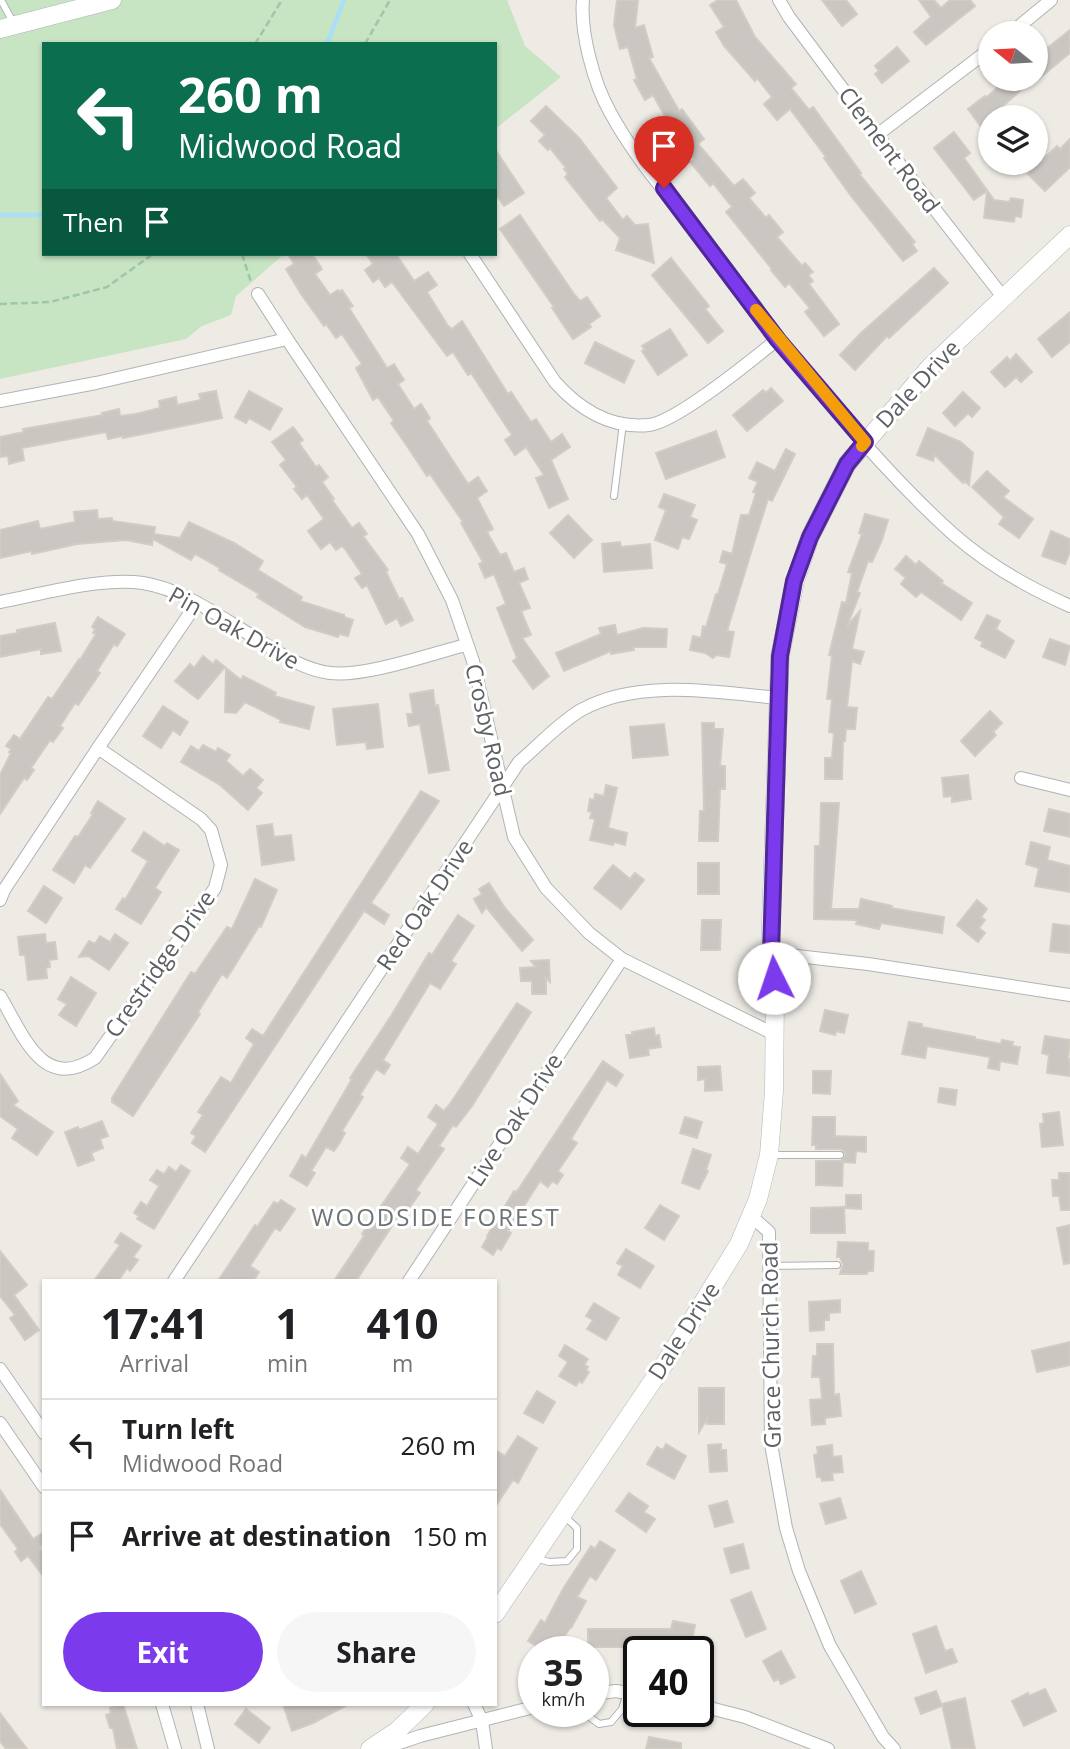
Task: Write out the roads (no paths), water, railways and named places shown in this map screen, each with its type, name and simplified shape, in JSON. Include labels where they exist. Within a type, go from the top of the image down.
[{"type":"street","points":[[7,27],[112,0]]},
{"type":"street","points":[[583,0],[590,63],[609,111],[631,145],[778,340],[865,442],[926,509],[955,536],[989,562],[1047,596],[1070,606]]},
{"type":"street","name":"Clement Road","points":[[779,0],[877,135],[1003,297]]},
{"type":"street","points":[[1026,21],[1051,0]]},
{"type":"street","points":[[877,135],[978,58]]},
{"type":"street","name":"Dale Drive","points":[[497,1611],[673,1351],[739,1244],[758,1199],[769,1156],[774,1091],[775,1012],[768,1005],[768,995],[774,978],[771,953],[780,656],[794,581],[810,537],[847,464],[930,366],[1070,235]]},
{"type":"street","points":[[471,256],[546,369],[570,399],[598,417],[623,424],[651,425],[678,412],[778,340]]},
{"type":"street","name":"Crosby Road","points":[[258,294],[418,534],[452,600],[473,661],[514,837],[546,888],[589,933],[622,959],[774,1034]]},
{"type":"street","points":[[0,401],[96,383],[287,339]]},
{"type":"street","name":"Pin Oak Drive","points":[[0,601],[94,584],[142,583],[197,603],[306,668],[331,673],[360,672],[466,645]]},
{"type":"street","points":[[0,900],[98,748],[197,603]]},
{"type":"street","name":"Red Oak Drive","points":[[175,1279],[519,762],[582,710],[614,698],[672,688],[778,698]]},
{"type":"street","name":"Crestridge Drive","points":[[0,996],[36,1056],[48,1066],[79,1068],[95,1058],[215,888],[221,865],[211,830],[201,820],[98,748]]},
{"type":"street","points":[[1021,778],[1070,790]]},
{"type":"street","points":[[771,953],[869,964],[1070,995]]},
{"type":"street","name":"Live Oak Drive","points":[[410,1279],[622,959]]},
{"type":"street","name":"Grace Church Road","points":[[751,1216],[769,1232],[771,1444],[786,1528],[799,1571],[830,1646],[883,1737],[894,1749]]},
{"type":"street","points":[[0,1369],[42,1430]]},
{"type":"street","points":[[0,1423],[42,1480]]},
{"type":"street","points":[[163,1706],[176,1749]]},
{"type":"street","points":[[197,1706],[208,1749]]},
{"type":"street","points":[[370,1749],[397,1731],[423,1706]]},
{"type":"street","points":[[475,1706],[482,1721],[486,1749]]},
{"type":"street","points":[[714,1709],[745,1717],[828,1749]]},
{"type":"street","points":[[382,1749],[420,1736],[518,1711]]},
{"type":"lane","points":[[1,0],[7,27]]},
{"type":"lane","points":[[614,496],[623,424]]},
{"type":"lane","points":[[769,1156],[840,1155]]},
{"type":"lane","points":[[770,1266],[837,1265]]},
{"type":"lane","points":[[533,1558],[549,1562],[567,1561],[578,1549],[577,1528],[562,1515]]},
{"type":"lane","points":[[609,1722],[623,1708]]},
{"type":"waterway","points":[[328,42],[344,0]]},
{"type":"waterway","points":[[0,215],[42,215]]},
{"type":"district","name":"WOODSIDE FOREST","points":[[436,1218]]}]
